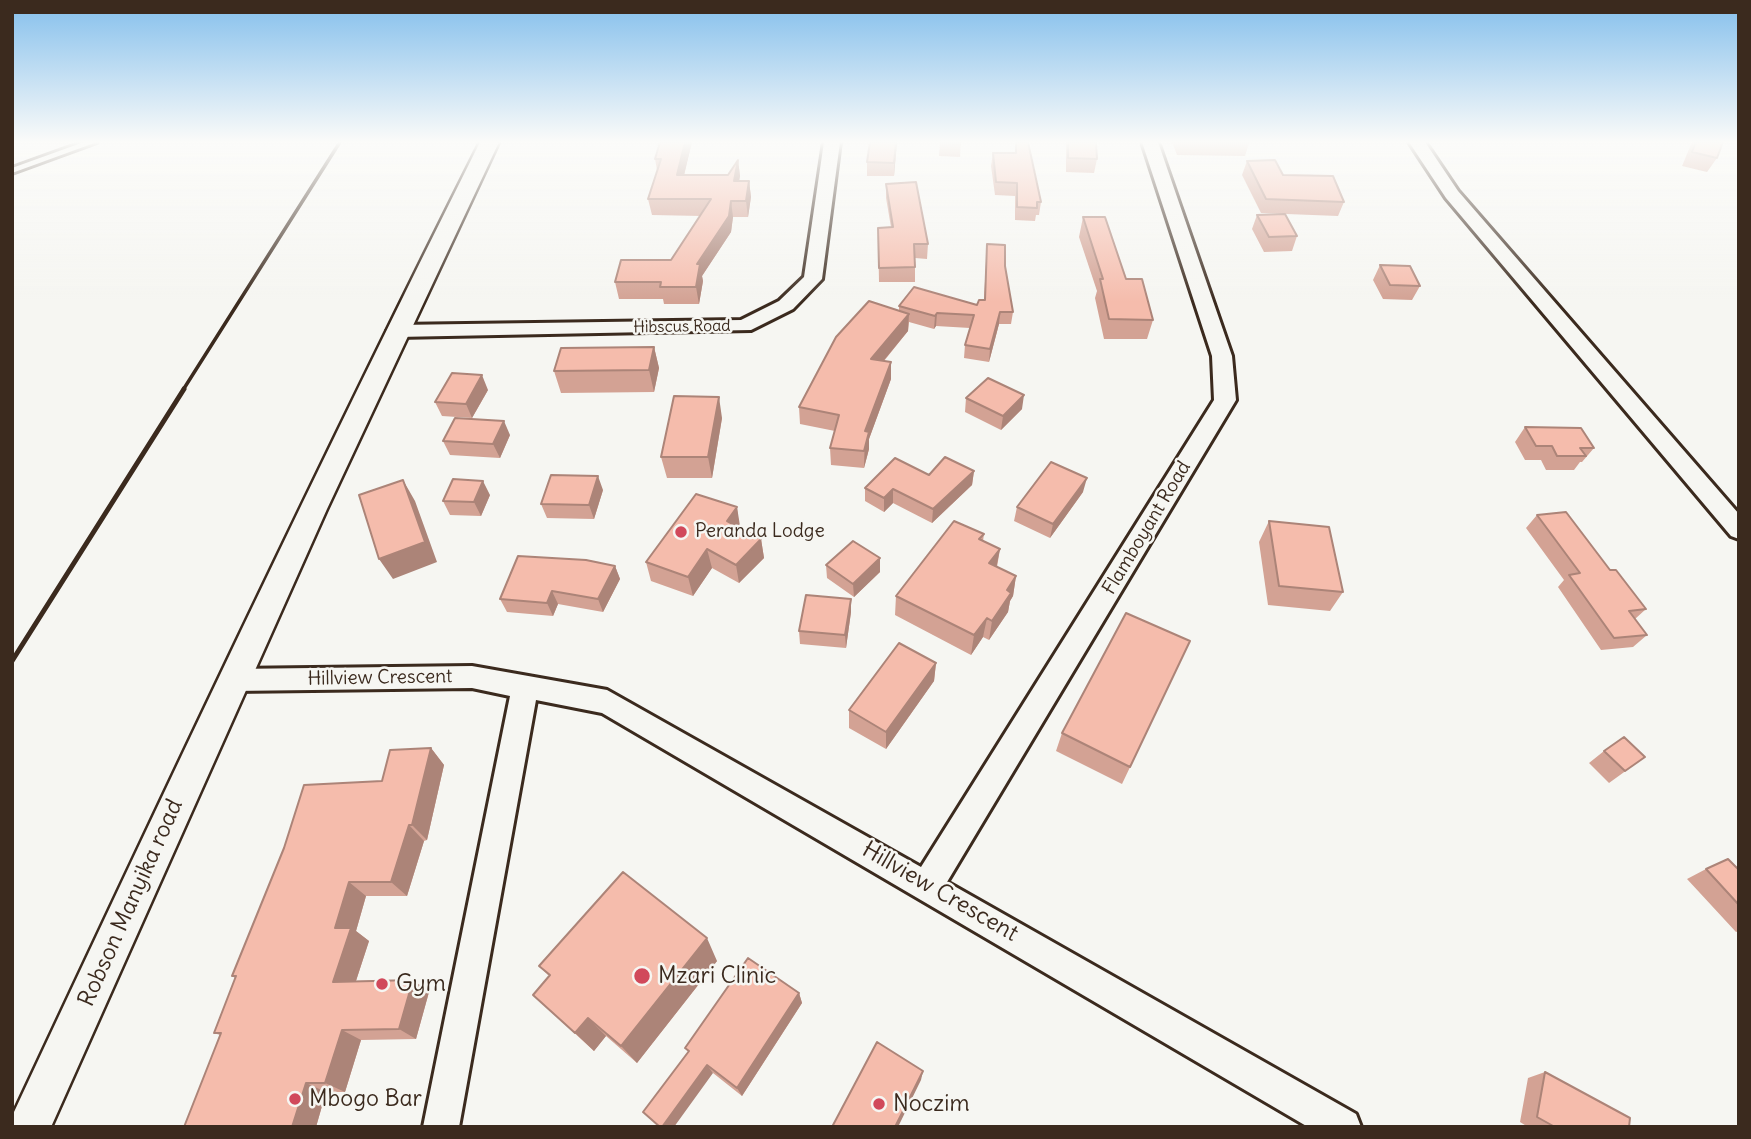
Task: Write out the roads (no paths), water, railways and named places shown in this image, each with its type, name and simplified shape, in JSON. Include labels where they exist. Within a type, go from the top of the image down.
[{"type":"street","name":"Robson Manyika road","points":[[29,1127],[233,680],[464,195]]},
{"type":"street","name":"Hibscus Road","points":[[397,331],[744,326],[786,305],[813,279],[825,195]]},
{"type":"street","name":"Flamboyant Road","points":[[928,886],[1225,400],[1222,356],[1168,195]]},
{"type":"street","points":[[1453,195],[1739,530]]},
{"type":"street","name":"Hillview Crescent","points":[[233,680],[472,677],[607,702],[1343,1127]]},
{"type":"street","points":[[441,1127],[525,687]]},
{"type":"railway","points":[[183,390],[306,195]]},
{"type":"railway","points":[[12,661],[184,389]]},
{"type":"place","name":"Peranda Lodge","points":[[681,532]]},
{"type":"place","name":"Mzari Clinic","points":[[642,976]]},
{"type":"place","name":"Gym","points":[[382,984]]},
{"type":"place","name":"Mbogo Bar","points":[[295,1099]]},
{"type":"place","name":"Noczim","points":[[879,1104]]}]
